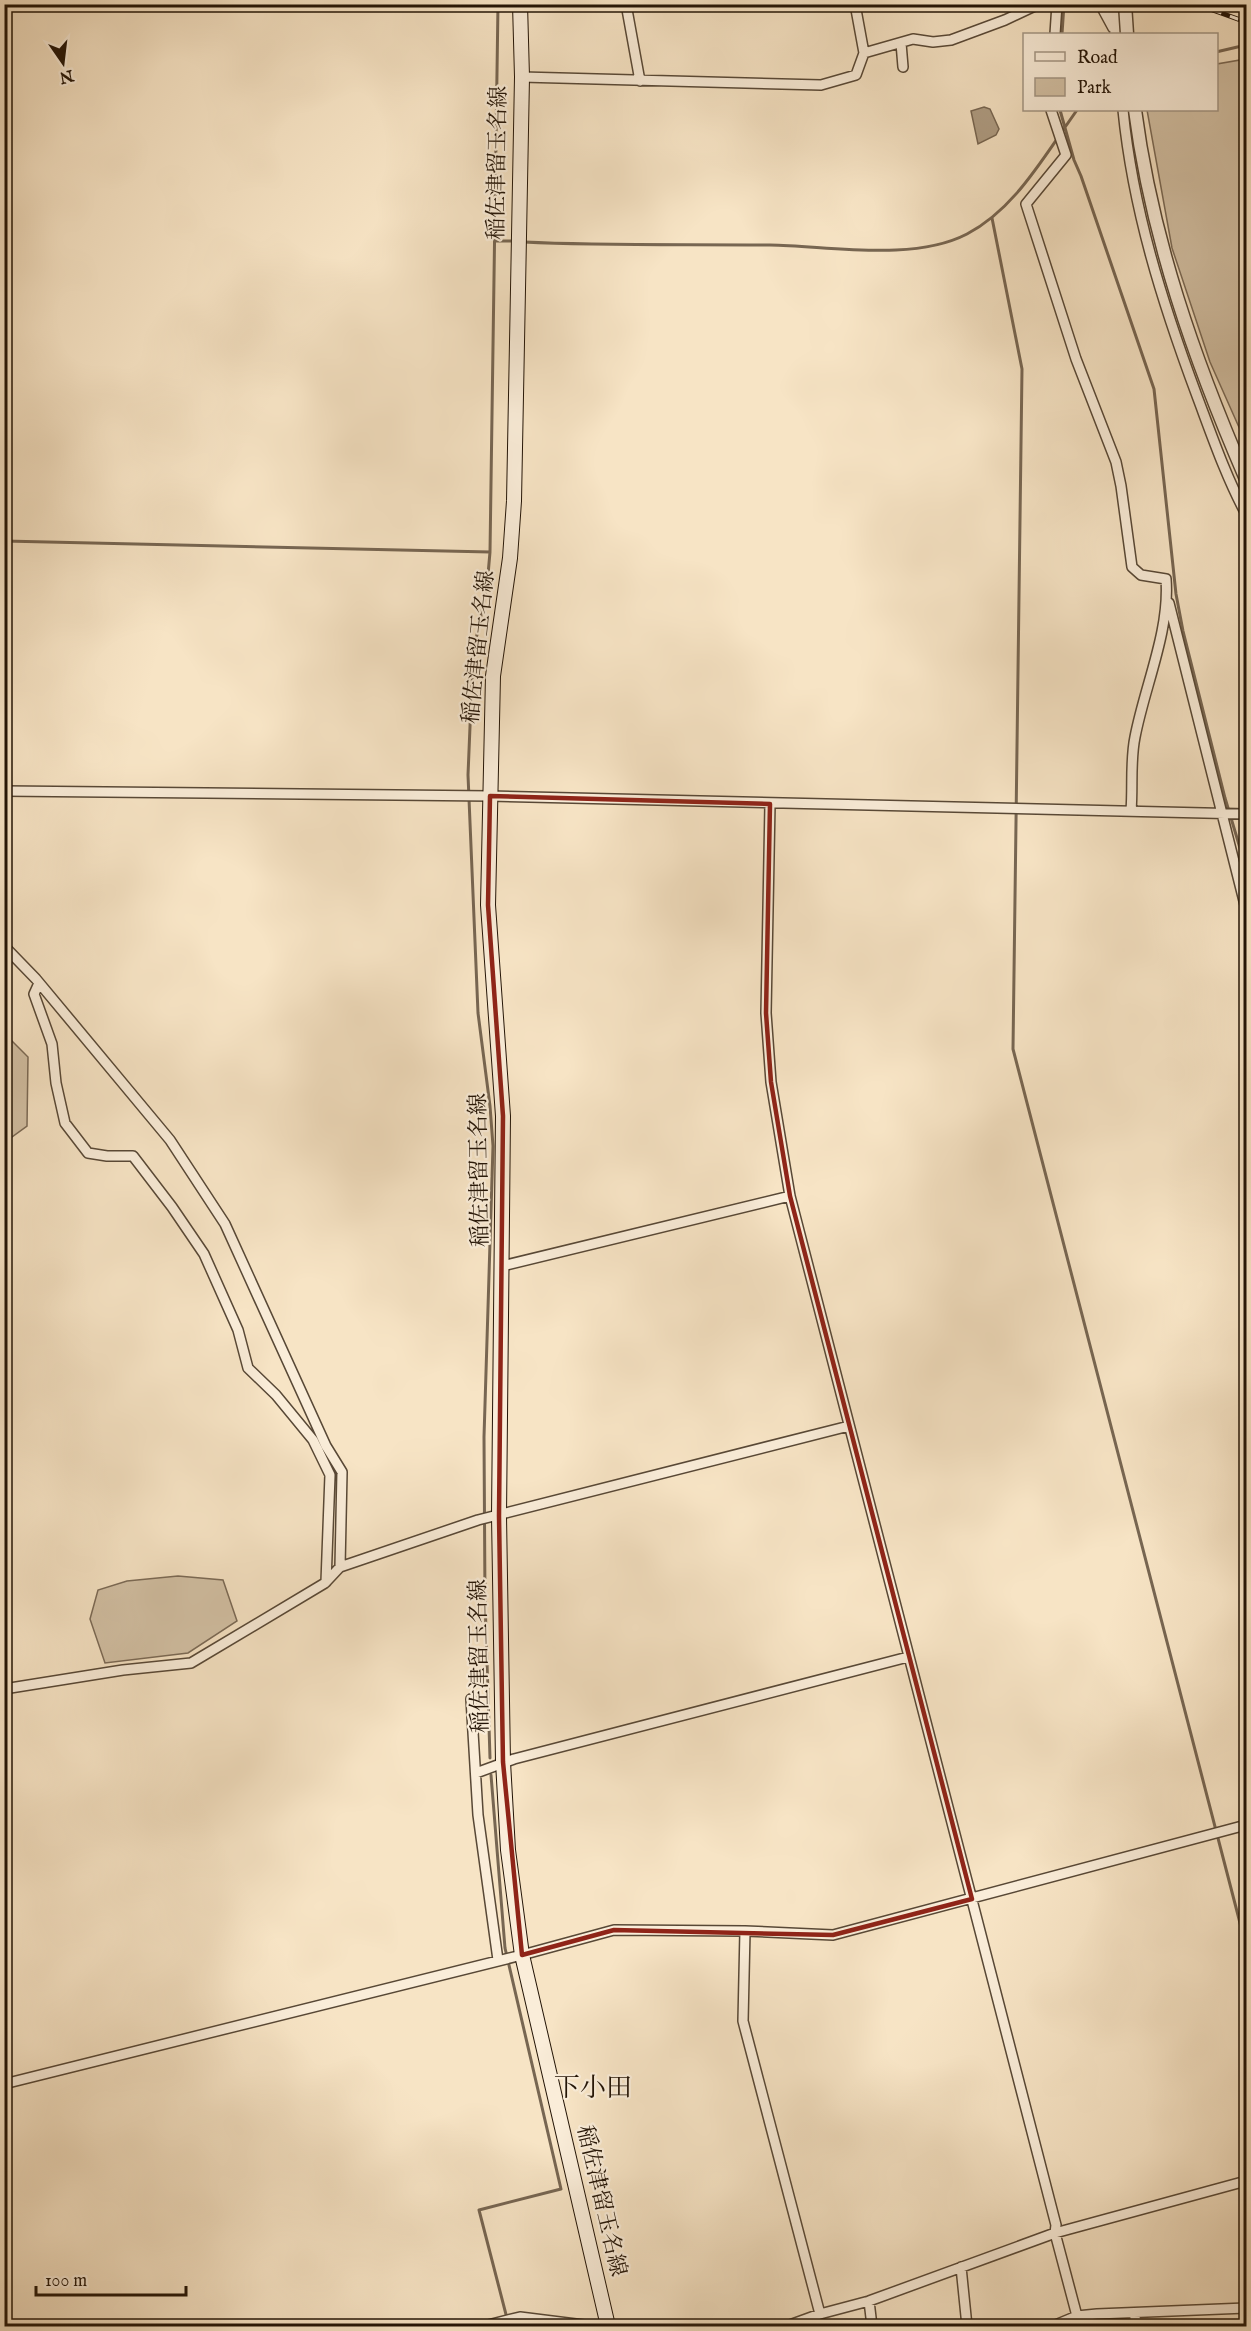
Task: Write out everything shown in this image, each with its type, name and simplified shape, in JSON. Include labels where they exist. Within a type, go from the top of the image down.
[{"type":"main road","name":"稲佐津留玉名線","points":[[520,4],[522,76],[517,241],[514,501],[510,558],[477,796],[488,904],[502,1116],[502,1266],[495,1517],[503,1762],[508,1850],[521,1956],[608,2326]]},
{"type":"street","points":[[626,4],[640,81]]},
{"type":"street","points":[[522,76],[821,85],[856,75],[864,53],[855,4]]},
{"type":"street","points":[[864,53],[913,39],[933,42],[951,40],[1005,20],[1039,4]]},
{"type":"street","points":[[1055,33],[1057,4]]},
{"type":"street","points":[[1100,4],[1114,32]]},
{"type":"street","points":[[1113,4],[1114,32]]},
{"type":"street","points":[[1125,4],[1127,33]]},
{"type":"street","points":[[901,43],[903,67]]},
{"type":"street","points":[[1051,111],[1066,155],[1026,204],[1076,359],[1116,462],[1132,567],[1141,575],[1166,579],[1168,598],[1246,909]]},
{"type":"street","points":[[1123,111],[1136,201],[1158,285],[1210,430],[1246,514]]},
{"type":"street","points":[[1135,111],[1150,197],[1164,257],[1190,338],[1246,478]]},
{"type":"street","points":[[1131,811],[1134,740],[1149,676],[1165,625],[1168,598]]},
{"type":"street","points":[[4,791],[477,796],[1242,814]]},
{"type":"street","points":[[770,804],[766,1012],[771,1082],[790,1196],[1056,2226],[1055,2233],[1077,2316]]},
{"type":"street","points":[[4,946],[39,983],[170,1140],[225,1224],[326,1446],[342,1472],[340,1567]]},
{"type":"street","points":[[39,983],[34,994],[52,1044],[65,1123],[88,1153],[133,1156],[172,1207],[204,1254],[238,1330],[248,1368],[276,1395],[313,1440],[330,1475],[326,1582]]},
{"type":"street","points":[[502,1266],[790,1196]]},
{"type":"street","points":[[4,1689],[123,1670],[191,1663],[326,1582],[340,1567],[478,1520],[849,1426]]},
{"type":"street","points":[[476,1773],[503,1762],[908,1657]]},
{"type":"street","points":[[471,1699],[478,1815],[498,1960]]},
{"type":"street","points":[[4,2084],[521,1956],[614,1930],[745,1931],[833,1935],[1246,1826]]},
{"type":"street","points":[[745,1931],[743,2021],[820,2314]]},
{"type":"street","points":[[787,2326],[810,2323],[820,2314],[869,2301],[1055,2233],[1246,2181]]},
{"type":"street","points":[[962,2267],[967,2326]]},
{"type":"street","points":[[869,2301],[872,2326]]},
{"type":"street","points":[[1053,2326],[1077,2316],[1246,2308]]},
{"type":"street","points":[[1134,2313],[1137,2326]]},
{"type":"street","points":[[484,2326],[520,2317],[592,2326]]},
{"type":"highlighted area","points":[[490,796],[770,804],[766,1013],[771,1082],[790,1196],[972,1899],[833,1935],[614,1930],[522,1955],[503,1762],[499,1516],[503,1116],[488,905]]},
{"type":"green space","points":[[1246,59],[1246,443],[1210,362],[1172,248],[1147,111],[1218,111],[1218,64]]},
{"type":"green space","points":[[5,1034],[28,1057],[27,1126],[5,1142]]},
{"type":"green space","points":[[178,1576],[223,1580],[237,1621],[188,1653],[105,1663],[90,1619],[98,1590],[127,1581]]},
{"type":"shaded area","points":[[984,107],[990,109],[999,129],[996,135],[978,144],[971,111]]},
{"type":"waterway","points":[[490,1758],[485,1599],[484,1437],[493,1146],[478,1013],[468,775],[473,654],[487,586],[490,552],[498,4]]},
{"type":"waterway","points":[[1062,33],[1064,4]]},
{"type":"waterway","points":[[1218,52],[1246,45]]},
{"type":"waterway","points":[[1060,111],[1074,160],[1154,389],[1176,594],[1183,631],[1225,798],[1246,868]]},
{"type":"waterway","points":[[1061,133],[1076,111]]},
{"type":"waterway","points":[[524,242],[770,245],[871,250],[922,248],[945,243],[967,234],[995,215],[1018,192],[1057,139]]},
{"type":"waterway","points":[[992,218],[1022,369],[1013,1049],[1246,1946]]},
{"type":"waterway","points":[[495,241],[514,241]]},
{"type":"waterway","points":[[4,541],[490,552]]},
{"type":"waterway","points":[[491,1775],[505,1948],[561,2189],[479,2210],[509,2326]]},
{"type":"railway","points":[[1196,4],[1246,22]]},
{"type":"district","name":"下小田","points":[[593,2088]]}]
